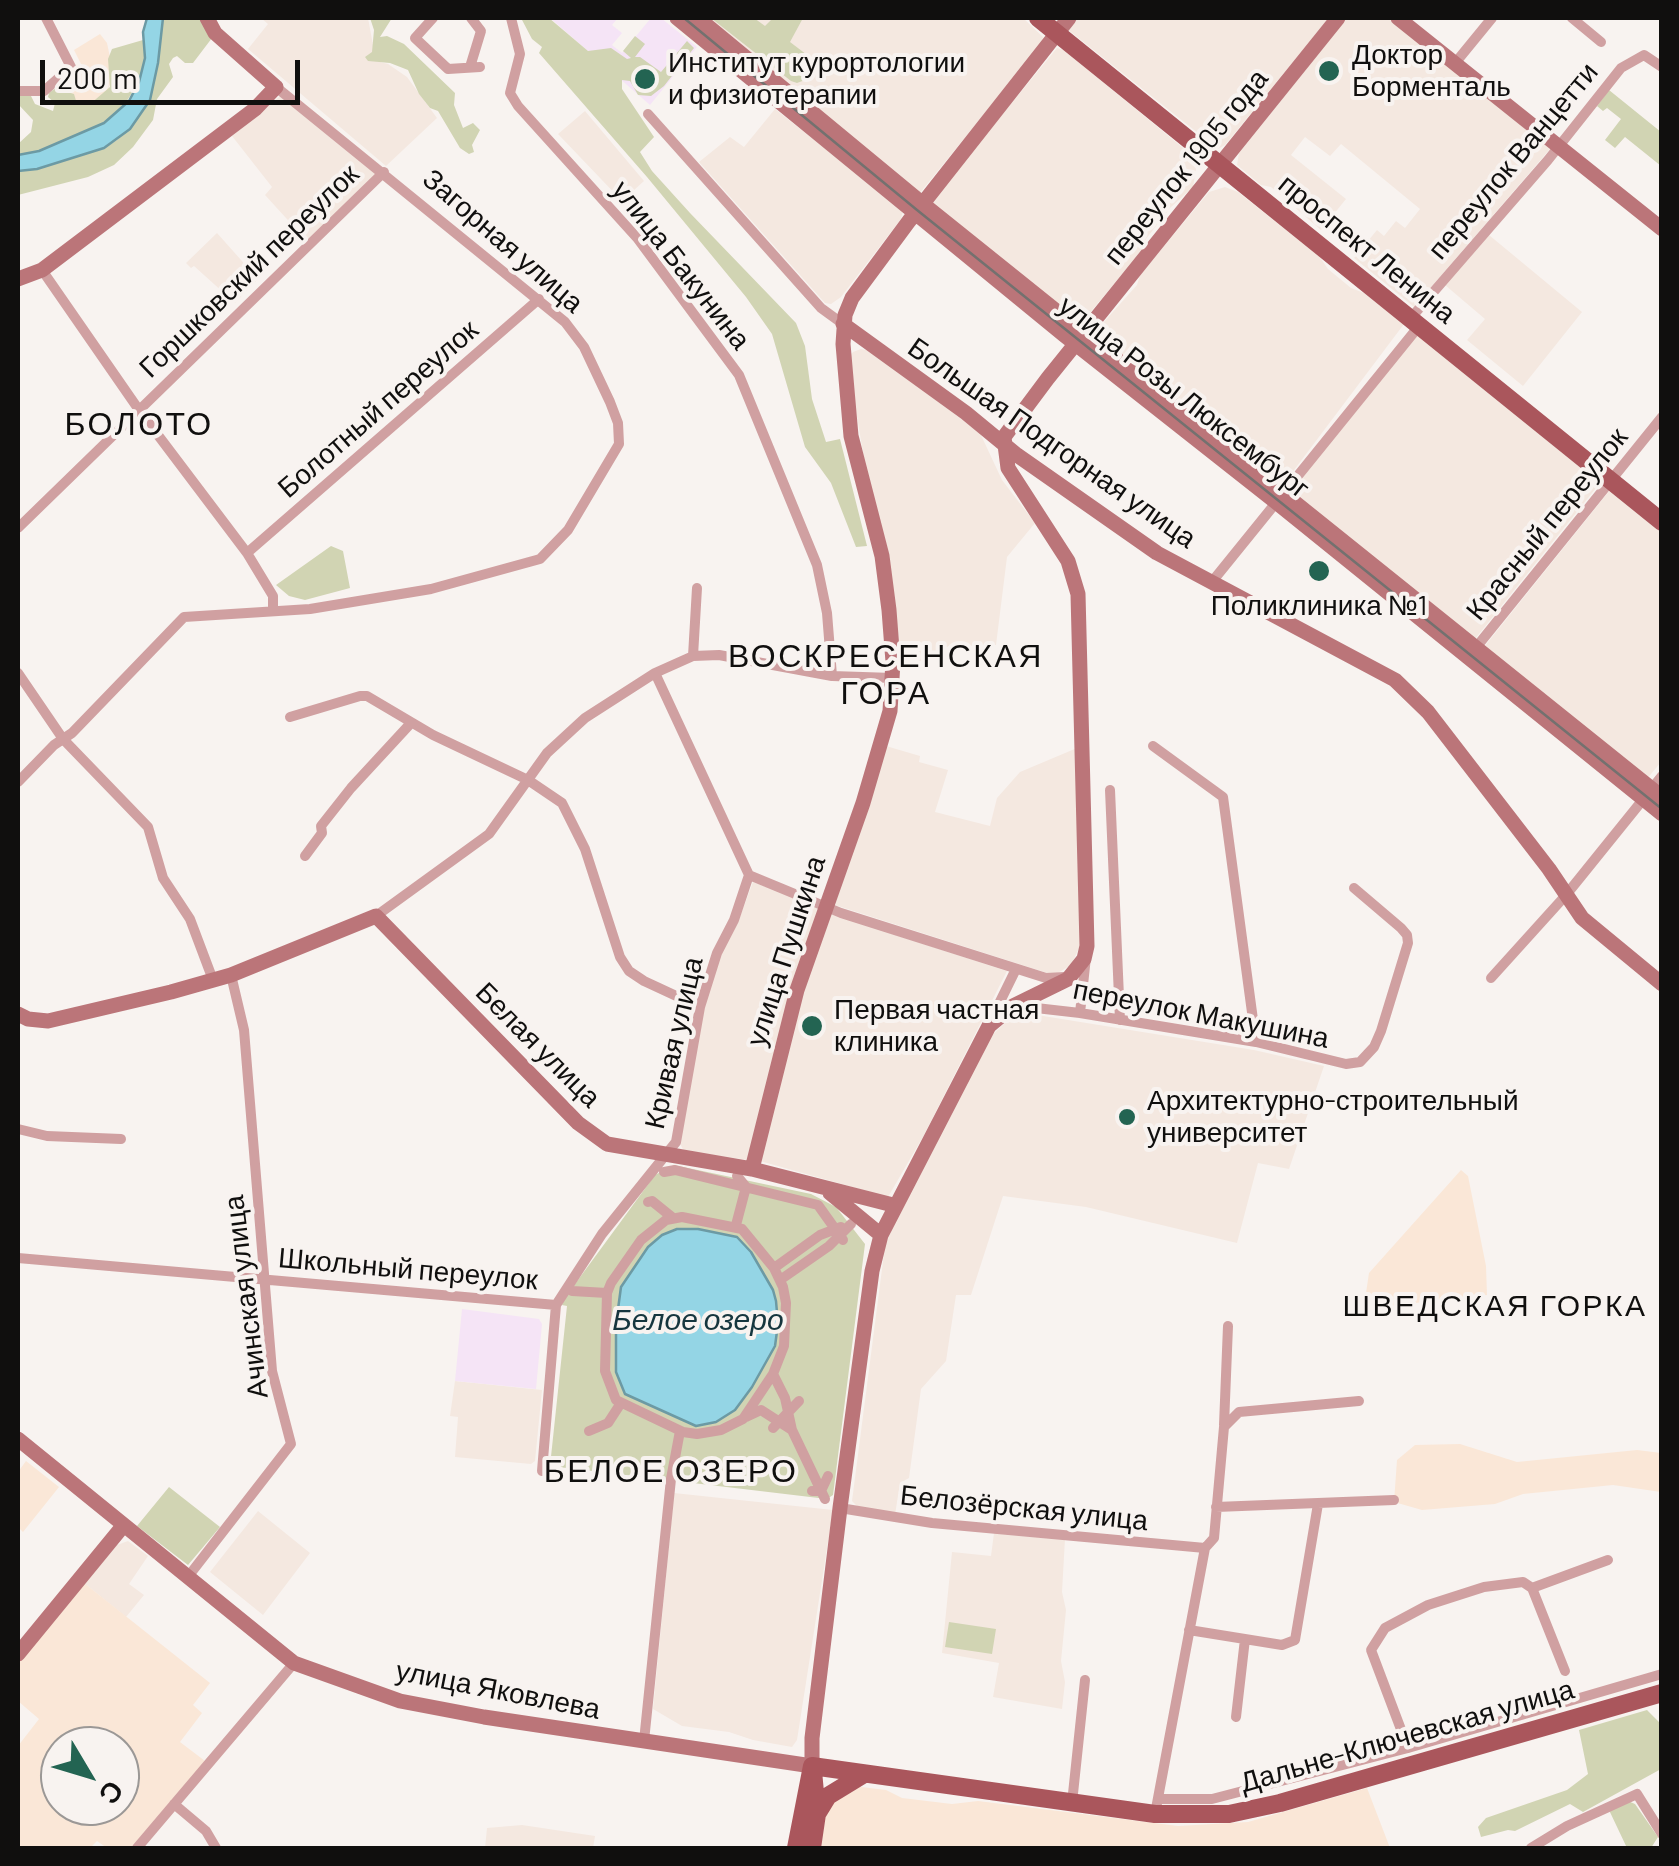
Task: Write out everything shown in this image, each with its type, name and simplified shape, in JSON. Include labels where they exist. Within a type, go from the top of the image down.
[{"type":"main road","name":"проспект Ленина","points":[[1038,18],[1662,522]]},
{"type":"main road","name":"Дальне-Ключевская улица","points":[[812,1766],[1072,1803],[1157,1807],[1202,1816],[1254,1810],[1661,1693]]},
{"type":"main road","points":[[812,1766],[816,1814],[812,1848]]},
{"type":"main road","points":[[796,1848],[804,1790],[812,1766]]},
{"type":"main road","points":[[816,1814],[833,1792],[865,1774]]},
{"type":"street","points":[[18,91],[44,90],[70,67],[46,18]]},
{"type":"street","name":"Загорная улица","points":[[18,782],[184,617],[310,609],[431,589],[540,559],[568,530],[619,444],[618,423],[584,347],[565,322],[276,87],[216,33],[207,18]]},
{"type":"street","points":[[434,18],[414,38],[448,69],[475,67],[481,31],[471,18]]},
{"type":"street","name":"улица Бакунина","points":[[511,18],[520,54],[510,93],[518,106],[638,239],[738,375],[817,565],[827,612],[832,676]]},
{"type":"street","name":"улица Розы Люксембург","points":[[677,18],[1472,653],[1654,790],[1662,814]]},
{"type":"street","name":"улица Розы Люксембург","points":[[698,18],[919,209]]},
{"type":"street","points":[[843,324],[852,298],[1069,18]]},
{"type":"street","name":"переулок 1905 года","points":[[1003,444],[1010,425],[1338,18]]},
{"type":"street","points":[[1398,18],[1662,229]]},
{"type":"street","points":[[1456,62],[1492,18]]},
{"type":"street","points":[[1572,18],[1601,42]]},
{"type":"street","name":"переулок Ванцетти","points":[[1211,582],[1414,322],[1621,68],[1644,56],[1662,67]]},
{"type":"street","points":[[18,279],[42,270],[243,118],[276,87]]},
{"type":"street","name":"Большая Подгорная улица","points":[[648,114],[821,308],[1157,553],[1396,680],[1428,712],[1582,918],[1662,984]]},
{"type":"street","name":"Горшковский переулок","points":[[18,528],[384,172]]},
{"type":"street","points":[[42,270],[139,410],[247,553],[272,596],[273,609]]},
{"type":"street","name":"Болотный переулок","points":[[247,553],[539,299]]},
{"type":"street","name":"улица Пушкина","points":[[745,1172],[797,990],[890,710],[893,678],[882,556],[851,436],[843,324]]},
{"type":"street","name":"Красный переулок","points":[[1472,653],[1662,417]]},
{"type":"street","points":[[1003,444],[1012,474],[1068,561],[1078,594],[1087,946],[1080,1013]]},
{"type":"street","points":[[694,656],[697,588]]},
{"type":"street","points":[[18,1014],[48,1021],[213,980],[376,916],[489,834],[547,753],[585,718],[656,672],[694,656],[719,655],[832,676],[893,678]]},
{"type":"street","points":[[656,672],[749,875]]},
{"type":"street","points":[[18,673],[63,739],[148,827],[162,878],[190,919],[213,980]]},
{"type":"street","points":[[290,717],[360,696],[373,699],[411,723],[528,780],[562,803],[585,849],[620,958],[644,982],[700,1007]]},
{"type":"street","points":[[305,856],[322,833],[321,826],[351,788],[411,723]]},
{"type":"street","points":[[1153,746],[1223,797],[1256,1042]]},
{"type":"street","points":[[1110,790],[1120,1020]]},
{"type":"street","points":[[1490,978],[1654,790]]},
{"type":"street","name":"переулок Макушина","points":[[749,875],[828,906],[1016,968],[1058,979],[1076,970]]},
{"type":"street","name":"Кривая улица","points":[[542,1471],[556,1306],[602,1234],[676,1142],[700,1007],[749,875]]},
{"type":"street","name":"переулок Макушина","points":[[1005,1012],[1036,1008],[1080,1013],[1256,1042],[1346,1064],[1360,1062],[1374,1047],[1387,1015],[1408,943],[1407,935],[1354,888]]},
{"type":"street","name":"Белая улица","points":[[376,916],[578,1124],[608,1144],[745,1172]]},
{"type":"street","points":[[989,1026],[1005,1012],[1058,985],[1076,970],[1087,946]]},
{"type":"street","points":[[812,1766],[822,1489],[880,1235],[1016,968]]},
{"type":"street","name":"Ачинская улица","points":[[187,1578],[291,1444],[272,1372],[244,1030],[230,975]]},
{"type":"street","points":[[18,1128],[47,1136],[121,1139]]},
{"type":"street","points":[[664,1172],[675,1170],[818,1205],[840,1235]]},
{"type":"street","points":[[739,1227],[749,1188],[745,1172],[894,1205]]},
{"type":"street","points":[[824,1189],[880,1235]]},
{"type":"street","points":[[648,1202],[673,1218],[739,1227],[780,1280],[787,1324],[782,1359],[742,1418]]},
{"type":"street","points":[[673,1218],[656,1226],[630,1253],[606,1301],[604,1366],[612,1392],[621,1403],[675,1435],[721,1430],[760,1410],[776,1425],[792,1430]]},
{"type":"street","points":[[774,1268],[822,1233],[840,1235]]},
{"type":"street","points":[[822,1233],[830,1247]]},
{"type":"street","points":[[780,1280],[830,1247],[840,1235]]},
{"type":"street","points":[[791,1255],[798,1269]]},
{"type":"street","name":"Школьный переулок","points":[[18,1258],[556,1306]]},
{"type":"street","points":[[572,1292],[606,1301]]},
{"type":"street","points":[[1228,1326],[1214,1538],[1205,1548],[1157,1807],[1212,1800],[1662,1674]]},
{"type":"street","points":[[772,1374],[786,1398],[792,1430],[822,1489]]},
{"type":"street","points":[[776,1425],[799,1400]]},
{"type":"street","points":[[1224,1427],[1238,1412],[1359,1401]]},
{"type":"street","points":[[589,1431],[610,1424],[621,1403]]},
{"type":"street","points":[[708,1432],[714,1446]]},
{"type":"street","points":[[644,1742],[675,1435]]},
{"type":"street","name":"улица Яковлева","points":[[18,1439],[294,1663],[400,1701],[812,1766]]},
{"type":"street","name":"Белозёрская улица","points":[[822,1489],[895,1518],[1205,1548]]},
{"type":"street","points":[[1216,1507],[1394,1500]]},
{"type":"street","points":[[1189,1630],[1282,1645],[1295,1640],[1318,1504]]},
{"type":"street","points":[[18,1654],[123,1526]]},
{"type":"street","points":[[1532,1588],[1608,1560]]},
{"type":"street","points":[[1408,1748],[1371,1650],[1380,1632],[1428,1605],[1484,1587],[1523,1582],[1532,1588],[1565,1671]]},
{"type":"street","points":[[1236,1717],[1246,1639]]},
{"type":"street","points":[[137,1848],[294,1663]]},
{"type":"street","points":[[1072,1803],[1084,1680]]},
{"type":"street","points":[[1531,1848],[1567,1826],[1637,1794],[1662,1834]]},
{"type":"street","points":[[174,1804],[206,1831],[216,1848]]},
{"type":"shaded area","points":[[261,18],[368,18],[376,61],[407,77],[437,118],[386,166],[248,49],[268,24]]},
{"type":"shaded area","name":"Институт курортологии и физиотерапии","points":[[550,18],[618,18],[612,25],[622,33],[612,45],[622,53],[651,18],[661,18],[697,47],[650,105]]},
{"type":"shaded area","points":[[703,18],[1023,18],[1043,37],[919,194]]},
{"type":"shaded area","points":[[1077,18],[1329,18],[1218,149],[1067,29]]},
{"type":"shaded area","points":[[1347,18],[1390,18],[1550,149],[1414,307],[1354,258],[1377,230],[1384,236],[1396,221],[1405,228],[1420,209],[1341,144],[1330,156],[1305,137],[1291,155],[1346,199],[1321,230],[1271,187],[1261,185],[1237,165],[1239,153]]},
{"type":"shaded area","points":[[100,34],[107,43],[111,62],[107,92],[89,106],[54,92],[82,66],[74,50]]},
{"type":"shaded area","points":[[1057,48],[1188,152],[1196,169],[1193,187],[1170,208],[1141,252],[1082,322],[934,207],[932,200]]},
{"type":"shaded area","points":[[280,96],[377,173],[307,241],[265,195],[272,187],[232,136]]},
{"type":"shaded area","points":[[775,109],[903,210],[901,219],[841,297],[831,304],[825,303],[699,162],[730,137],[744,147]]},
{"type":"shaded area","points":[[585,111],[644,181],[622,201],[558,134]]},
{"type":"shaded area","points":[[1225,187],[1238,192],[1319,256],[1351,288],[1364,293],[1404,324],[1282,486],[1094,333],[1209,192]]},
{"type":"shaded area","points":[[217,233],[258,279],[235,303],[186,263]]},
{"type":"shaded area","points":[[1489,235],[1582,312],[1523,386],[1467,340],[1485,319],[1445,285]]},
{"type":"shaded area","points":[[1417,335],[1600,483],[1475,639],[1290,492]]},
{"type":"shaded area","points":[[861,349],[871,351],[980,433],[1002,480],[1035,523],[1007,557],[996,645],[943,647],[930,654],[927,670],[902,668],[889,554],[865,465],[853,392],[849,357]]},
{"type":"shaded area","points":[[1610,490],[1661,533],[1661,762],[1646,780],[1484,647]]},
{"type":"shaded area","points":[[886,746],[920,756],[919,762],[948,770],[935,812],[990,826],[997,798],[1020,772],[1077,748],[1080,946],[1071,965],[1056,974],[1047,973],[835,905]]},
{"type":"shaded area","points":[[753,882],[821,907],[748,1160],[684,1151],[680,1144],[704,1008],[720,956]]},
{"type":"shaded area","points":[[831,914],[1007,971],[888,1197],[760,1161],[803,991]]},
{"type":"shaded area","name":"Архитектурно-строительный университет","points":[[1037,1015],[1254,1050],[1324,1066],[1289,1169],[1258,1163],[1237,1243],[1086,1207],[1003,1196],[971,1295],[956,1295],[946,1361],[921,1389],[909,1478],[900,1483],[895,1515],[858,1507],[852,1501],[885,1246],[989,1038],[1006,1022]]},
{"type":"shaded area","points":[[1461,1170],[1468,1176],[1486,1266],[1487,1295],[1363,1313],[1369,1273]]},
{"type":"shaded area","points":[[462,1309],[539,1319],[542,1324],[536,1389],[455,1381]]},
{"type":"shaded area","points":[[455,1381],[542,1390],[535,1461],[531,1464],[455,1457],[458,1417],[450,1416]]},
{"type":"shaded area","points":[[1460,1444],[1517,1462],[1637,1450],[1661,1453],[1661,1492],[1613,1485],[1523,1494],[1495,1504],[1422,1510],[1394,1502],[1397,1460],[1415,1445]]},
{"type":"shaded area","points":[[26,1461],[59,1487],[23,1532],[18,1527],[18,1472]]},
{"type":"shaded area","points":[[674,1493],[833,1510],[797,1740],[792,1747],[682,1726],[653,1709]]},
{"type":"shaded area","points":[[258,1511],[310,1553],[263,1615],[210,1572]]},
{"type":"shaded area","points":[[994,1533],[1065,1539],[1062,1709],[993,1697],[999,1663],[942,1653],[952,1552],[991,1556]]},
{"type":"shaded area","points":[[128,1541],[148,1556],[129,1584],[144,1595],[126,1617],[84,1583],[117,1545]]},
{"type":"shaded area","points":[[84,1583],[210,1683],[193,1705],[202,1713],[180,1742],[205,1761],[131,1848],[107,1848],[97,1841],[90,1848],[18,1848],[18,1746],[39,1719],[18,1701],[18,1660]]},
{"type":"shaded area","points":[[853,1786],[886,1790],[902,1798],[952,1804],[978,1801],[1178,1826],[1248,1822],[1367,1788],[1390,1848],[821,1848],[827,1805]]},
{"type":"shaded area","points":[[522,1825],[595,1836],[593,1848],[485,1848],[487,1828]]},
{"type":"green space","points":[[163,18],[200,18],[212,38],[193,63],[173,58],[169,64],[173,77],[157,99],[153,120],[133,147],[114,165],[88,177],[18,195],[18,171],[104,148],[139,117],[150,100]]},
{"type":"green space","points":[[370,18],[392,18],[380,37],[404,44],[455,93],[454,105],[463,128],[473,123],[480,130],[472,145],[474,152],[469,154],[460,148],[438,111],[430,108],[419,94],[408,70],[368,61],[365,57],[372,52],[374,30]]},
{"type":"green space","points":[[521,18],[549,18],[588,51],[611,48],[627,59],[631,58],[623,51],[635,36],[645,44],[635,57],[661,72],[687,41],[694,48],[664,86],[651,96],[638,95],[630,81],[622,80],[622,89],[654,137],[640,152],[690,213],[796,323],[805,346],[812,399],[826,442],[840,439],[867,546],[856,547],[831,483],[805,447],[772,334],[647,177],[539,53],[542,47],[532,39]]},
{"type":"green space","points":[[711,18],[754,18],[765,26],[773,18],[803,18],[790,42],[819,64],[805,80],[791,81]]},
{"type":"green space","points":[[143,40],[145,58],[139,82],[121,110],[104,123],[39,151],[18,155],[18,144],[31,132],[33,120],[18,104],[18,95],[31,96],[35,104],[53,111],[55,103],[49,93],[61,84],[64,91],[74,94],[77,104],[89,105],[110,87],[108,59],[112,49]]},
{"type":"green space","points":[[1609,90],[1661,132],[1661,166],[1625,137],[1615,148],[1605,140],[1621,119],[1607,108],[1603,111],[1597,106]]},
{"type":"green space","points":[[331,546],[343,551],[350,588],[305,600],[289,596],[276,585]]},
{"type":"green space","points":[[674,1165],[811,1194],[836,1207],[865,1244],[833,1495],[827,1499],[550,1466],[567,1306],[562,1305],[564,1299],[655,1175]]},
{"type":"green space","points":[[169,1487],[220,1527],[188,1565],[137,1526]]},
{"type":"green space","points":[[949,1622],[996,1629],[992,1654],[945,1647]]},
{"type":"green space","points":[[1647,1710],[1661,1724],[1661,1769],[1583,1812],[1570,1804],[1515,1831],[1481,1837],[1478,1827],[1486,1818],[1567,1790],[1588,1774],[1579,1730]]},
{"type":"green space","points":[[1628,1801],[1635,1804],[1658,1837],[1651,1848],[1627,1848],[1609,1810]]},
{"type":"water","points":[[147,18],[163,18],[158,63],[150,100],[130,129],[104,148],[18,171],[18,155],[39,151],[104,123],[129,101],[145,58],[143,32]]},
{"type":"water","name":"Белое озеро","points":[[677,1229],[737,1237],[751,1252],[776,1301],[775,1346],[752,1387],[735,1410],[716,1422],[696,1426],[625,1394],[616,1372],[621,1287],[648,1247]]},
{"type":"tram line","points":[[684,18],[1662,809]]},
{"type":"place","name":"Доктор Борменталь","points":[[1329,71]]},
{"type":"place","name":"Институт курортологии и физиотерапии","points":[[645,79]]},
{"type":"place","name":"Поликлиника №1","points":[[1319,571]]},
{"type":"place","name":"Первая частная клиника","points":[[812,1026]]},
{"type":"place","name":"Архитектурно-строительный университет","points":[[1127,1117]]},
{"type":"district","name":"БОЛОТО","points":[[139,424]]},
{"type":"district","name":"ВОСКРЕСЕНСКАЯ ГОРА","points":[[886,674]]},
{"type":"district","name":"ШВЕДСКАЯ ГОРКА","points":[[1495,1306]]},
{"type":"district","name":"БЕЛОЕ ОЗЕРО","points":[[671,1471]]}]
